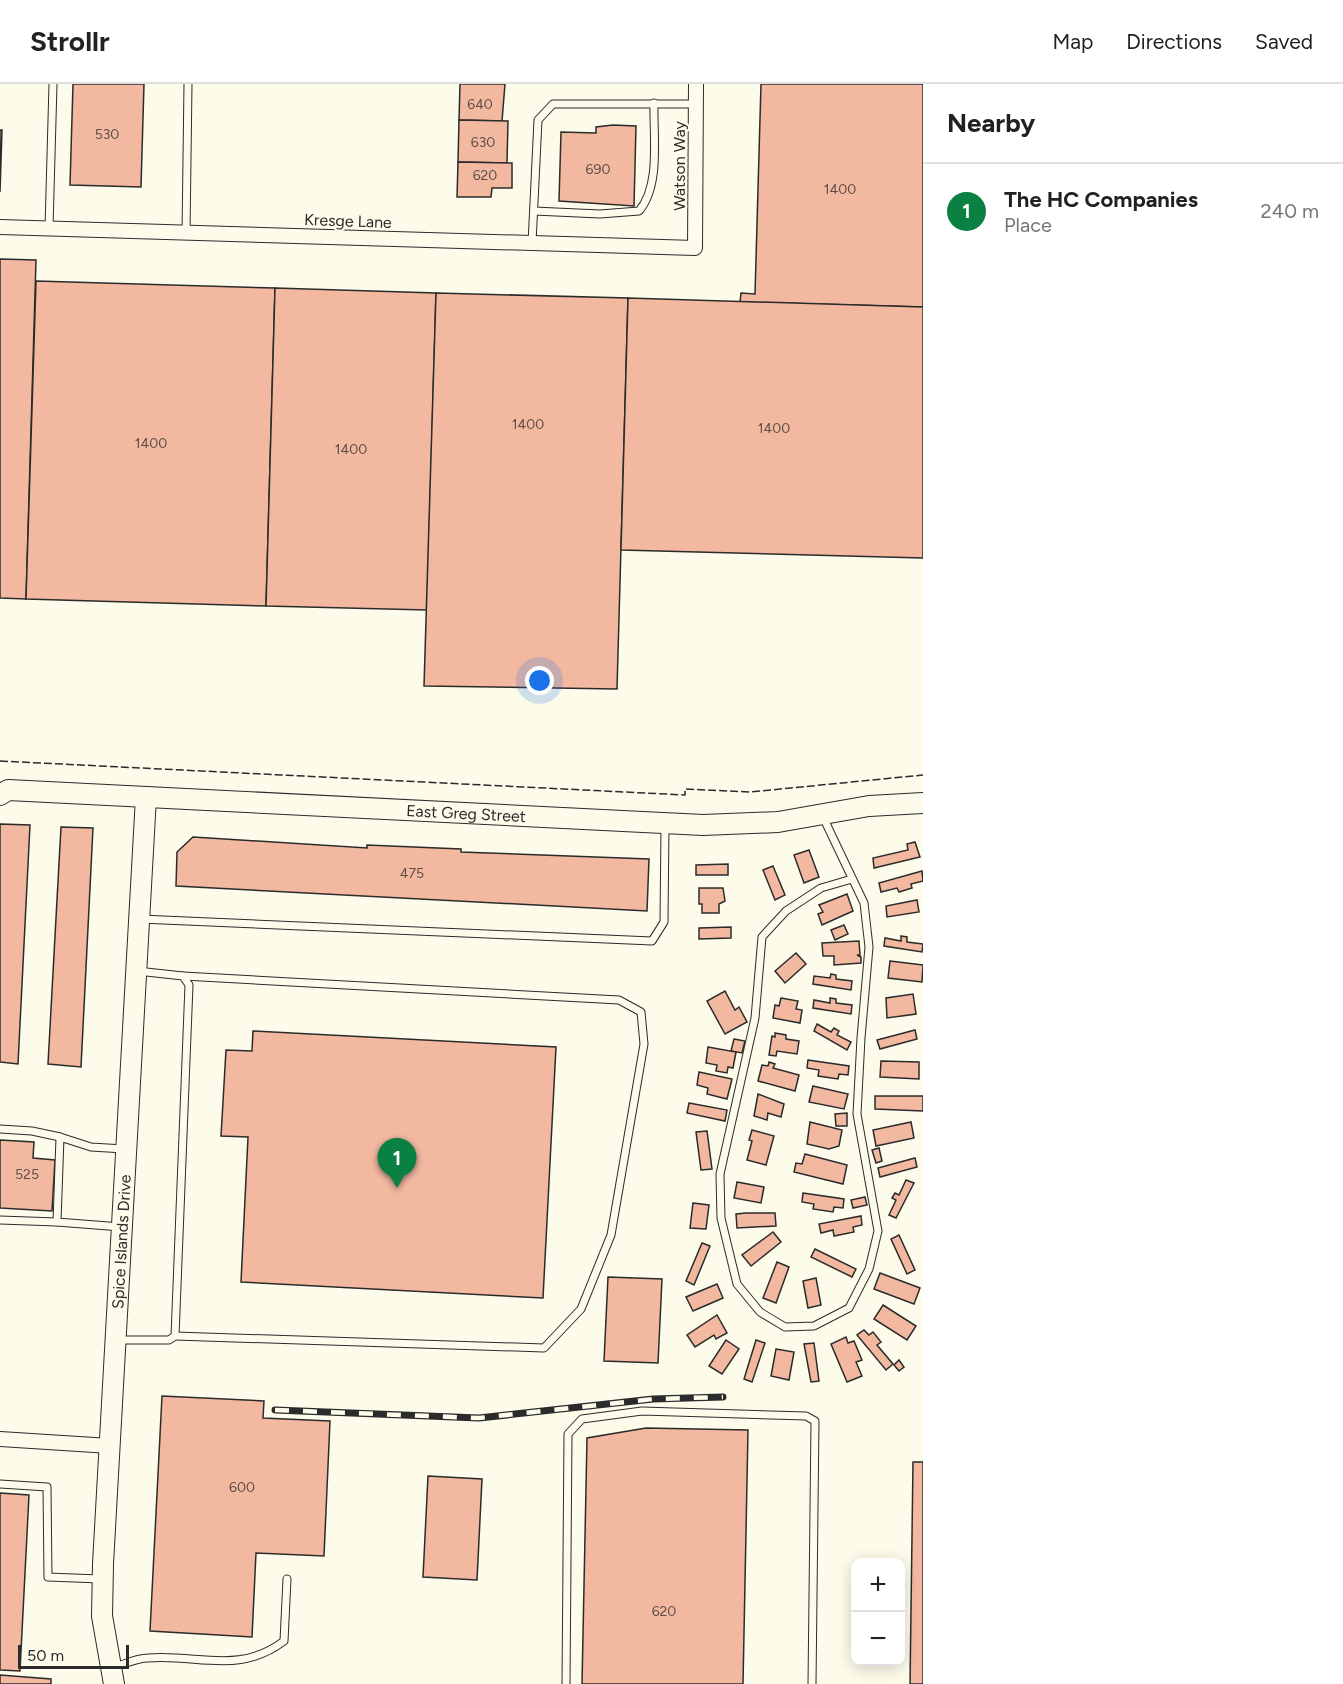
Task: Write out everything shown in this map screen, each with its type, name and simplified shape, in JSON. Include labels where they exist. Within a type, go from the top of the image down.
[{"type":"main road","name":"East Greg Street","points":[[3,789],[665,824],[728,825],[822,815],[869,806],[923,803]]},
{"type":"main road","name":"Spice Islands Drive","points":[[112,1676],[102,1616],[103,1579],[146,797]]},
{"type":"street","name":"Watson Way","points":[[695,248],[696,84]]},
{"type":"street","name":"Kresge Lane","points":[[0,227],[695,248]]},
{"type":"street","points":[[0,1439],[110,1446]]},
{"type":"lane","points":[[49,228],[53,84]]},
{"type":"lane","points":[[186,233],[188,84]]},
{"type":"lane","points":[[534,211],[600,214],[639,211],[646,202],[651,187],[654,103]]},
{"type":"lane","points":[[531,243],[538,120],[553,104],[696,104]]},
{"type":"lane","points":[[822,815],[864,903],[869,947],[857,1114],[878,1231],[869,1269],[849,1308],[814,1326],[785,1327],[760,1312],[737,1284],[721,1218],[720,1174],[756,1018],[762,937],[786,911],[821,888],[852,879]]},
{"type":"lane","points":[[140,919],[652,940],[664,922],[665,824]]},
{"type":"lane","points":[[116,1340],[169,1340],[175,1336],[544,1348],[581,1309],[611,1235],[644,1044],[641,1012],[619,1000],[183,976],[137,971]]},
{"type":"lane","points":[[175,1336],[189,985],[183,976]]},
{"type":"lane","points":[[0,1129],[33,1131],[91,1147],[127,1149]]},
{"type":"lane","points":[[57,1222],[60,1137]]},
{"type":"lane","points":[[0,1220],[122,1227]]},
{"type":"lane","points":[[566,1684],[568,1434],[572,1427],[582,1419],[642,1410],[806,1416],[816,1421],[812,1684]]},
{"type":"lane","points":[[0,1484],[47,1487],[48,1577],[103,1579]]},
{"type":"lane","points":[[112,1676],[147,1657],[229,1662],[267,1654],[284,1641],[286,1579]]},
{"type":"building","points":[[73,84],[144,84],[141,187],[70,185]]},
{"type":"building","points":[[460,84],[505,84],[502,121],[459,120]]},
{"type":"building","points":[[761,84],[923,84],[923,307],[740,302],[741,293],[755,294]]},
{"type":"building","points":[[459,120],[508,121],[507,163],[458,162]]},
{"type":"building","points":[[636,126],[634,206],[559,201],[561,132],[596,133],[596,127]]},
{"type":"building","points":[[0,130],[2,130],[0,192]]},
{"type":"building","points":[[458,162],[512,163],[512,188],[492,188],[491,197],[457,197]]},
{"type":"building","points":[[0,259],[36,260],[26,599],[0,598]]},
{"type":"building","points":[[36,281],[275,288],[266,606],[26,599]]},
{"type":"building","points":[[275,288],[436,293],[427,610],[266,606]]},
{"type":"building","points":[[436,293],[628,298],[617,689],[424,686]]},
{"type":"building","points":[[628,298],[923,307],[923,558],[621,550]]},
{"type":"building","points":[[0,824],[30,825],[18,1064],[0,1062]]},
{"type":"building","points":[[61,827],[93,828],[81,1067],[48,1064]]},
{"type":"building","points":[[193,837],[367,848],[367,845],[461,849],[461,852],[649,859],[647,911],[176,886],[177,852]]},
{"type":"building","points":[[915,842],[920,857],[874,868],[873,858],[908,850],[907,844]]},
{"type":"building","points":[[809,850],[819,877],[804,883],[794,855]]},
{"type":"building","points":[[728,864],[728,875],[696,875],[696,865]]},
{"type":"building","points":[[773,866],[785,895],[775,900],[763,870]]},
{"type":"building","points":[[922,871],[923,881],[911,884],[912,888],[899,892],[897,888],[881,892],[879,883]]},
{"type":"building","points":[[699,888],[723,888],[725,901],[719,904],[719,913],[702,913],[702,904],[699,904]]},
{"type":"building","points":[[847,894],[853,911],[822,925],[818,914],[823,912],[819,905]]},
{"type":"building","points":[[917,900],[919,912],[887,917],[886,906]]},
{"type":"building","points":[[844,925],[848,934],[835,940],[831,930]]},
{"type":"building","points":[[731,927],[731,938],[699,939],[699,928]]},
{"type":"building","points":[[901,936],[907,937],[907,942],[923,944],[922,952],[884,946],[885,938],[901,941]]},
{"type":"building","points":[[859,941],[860,955],[857,955],[861,957],[861,963],[834,965],[834,956],[823,956],[822,943]]},
{"type":"building","points":[[796,953],[806,964],[785,983],[775,971]]},
{"type":"building","points":[[890,961],[923,965],[922,982],[888,978]]},
{"type":"building","points":[[831,974],[836,975],[836,979],[852,981],[851,990],[813,984],[814,976],[830,978]]},
{"type":"building","points":[[725,991],[735,1010],[739,1007],[747,1022],[725,1034],[707,1001]]},
{"type":"building","points":[[913,994],[916,1014],[887,1018],[886,998]]},
{"type":"building","points":[[781,998],[798,1001],[796,1009],[802,1010],[800,1023],[773,1018],[775,1005],[779,1006]]},
{"type":"building","points":[[830,998],[836,999],[836,1003],[852,1005],[851,1014],[813,1008],[814,1000],[830,1003]]},
{"type":"building","points":[[817,1024],[831,1032],[834,1028],[839,1031],[837,1035],[851,1042],[847,1050],[814,1031]]},
{"type":"building","points":[[915,1030],[917,1039],[880,1049],[877,1040]]},
{"type":"building","points":[[253,1031],[556,1047],[543,1298],[241,1282],[248,1137],[221,1136],[226,1050],[252,1051]]},
{"type":"building","points":[[775,1033],[786,1035],[786,1039],[799,1041],[797,1054],[777,1051],[776,1056],[769,1055],[772,1036],[775,1037]]},
{"type":"building","points":[[734,1039],[745,1041],[742,1053],[731,1051]]},
{"type":"building","points":[[708,1047],[736,1052],[733,1068],[728,1067],[727,1073],[716,1071],[717,1065],[706,1063]]},
{"type":"building","points":[[808,1060],[849,1066],[848,1075],[839,1074],[838,1079],[818,1076],[819,1070],[807,1068]]},
{"type":"building","points":[[881,1061],[919,1062],[919,1079],[880,1077]]},
{"type":"building","points":[[769,1062],[775,1064],[773,1068],[799,1075],[795,1091],[758,1081],[762,1065],[768,1066]]},
{"type":"building","points":[[699,1072],[732,1079],[727,1099],[707,1094],[708,1088],[697,1085]]},
{"type":"building","points":[[813,1086],[848,1094],[844,1109],[809,1102]]},
{"type":"building","points":[[758,1094],[784,1104],[781,1117],[768,1113],[767,1120],[754,1116]]},
{"type":"building","points":[[875,1096],[923,1096],[923,1111],[875,1109]]},
{"type":"building","points":[[689,1103],[727,1110],[725,1121],[687,1113]]},
{"type":"building","points":[[847,1113],[847,1126],[836,1126],[835,1114]]},
{"type":"building","points":[[810,1122],[842,1130],[839,1146],[829,1149],[807,1144]]},
{"type":"building","points":[[911,1122],[914,1138],[876,1146],[873,1130]]},
{"type":"building","points":[[752,1130],[774,1136],[766,1165],[747,1160],[752,1141],[749,1140]]},
{"type":"building","points":[[707,1131],[712,1169],[701,1170],[696,1132]]},
{"type":"building","points":[[0,1140],[34,1142],[33,1158],[55,1160],[52,1211],[0,1208]]},
{"type":"building","points":[[879,1148],[882,1161],[876,1163],[872,1150]]},
{"type":"building","points":[[805,1154],[847,1165],[843,1184],[794,1172],[796,1163],[802,1164]]},
{"type":"building","points":[[915,1158],[917,1167],[880,1177],[878,1168]]},
{"type":"building","points":[[906,1180],[914,1183],[896,1218],[889,1215],[896,1200],[892,1198],[895,1193],[899,1195]]},
{"type":"building","points":[[737,1182],[764,1187],[761,1203],[734,1198]]},
{"type":"building","points":[[803,1193],[844,1199],[843,1208],[834,1207],[833,1212],[813,1209],[814,1204],[802,1202]]},
{"type":"building","points":[[865,1197],[867,1205],[853,1208],[851,1200]]},
{"type":"building","points":[[693,1203],[709,1205],[706,1229],[690,1228]]},
{"type":"building","points":[[775,1213],[776,1226],[737,1228],[736,1214]]},
{"type":"building","points":[[861,1216],[862,1225],[853,1227],[854,1232],[834,1236],[833,1230],[821,1233],[819,1224]]},
{"type":"building","points":[[773,1232],[781,1242],[751,1266],[742,1255]]},
{"type":"building","points":[[899,1235],[915,1270],[907,1274],[891,1239]]},
{"type":"building","points":[[702,1243],[710,1246],[694,1285],[686,1281]]},
{"type":"building","points":[[815,1249],[856,1269],[852,1277],[811,1257]]},
{"type":"building","points":[[777,1262],[789,1267],[776,1303],[763,1298]]},
{"type":"building","points":[[880,1273],[920,1288],[914,1304],[874,1289]]},
{"type":"building","points":[[608,1277],[662,1279],[658,1363],[604,1361]]},
{"type":"building","points":[[816,1278],[821,1305],[808,1308],[803,1281]]},
{"type":"building","points":[[717,1284],[723,1298],[693,1311],[686,1297]]},
{"type":"building","points":[[883,1305],[916,1326],[907,1340],[874,1319]]},
{"type":"building","points":[[717,1315],[727,1333],[716,1339],[714,1335],[695,1347],[687,1335]]},
{"type":"building","points":[[864,1330],[869,1335],[873,1332],[881,1342],[877,1345],[893,1364],[886,1370],[857,1335]]},
{"type":"building","points":[[846,1337],[848,1343],[854,1341],[862,1360],[856,1362],[862,1376],[847,1382],[831,1344]]},
{"type":"building","points":[[726,1340],[739,1349],[722,1374],[709,1366]]},
{"type":"building","points":[[756,1340],[765,1343],[752,1382],[744,1379]]},
{"type":"building","points":[[814,1343],[819,1381],[811,1382],[804,1344]]},
{"type":"building","points":[[776,1349],[794,1352],[789,1380],[771,1376]]},
{"type":"building","points":[[899,1360],[904,1367],[899,1371],[894,1365]]},
{"type":"building","points":[[162,1396],[264,1401],[263,1418],[330,1421],[324,1556],[256,1553],[252,1637],[150,1631]]},
{"type":"building","points":[[646,1428],[748,1430],[743,1684],[582,1684],[587,1438]]},
{"type":"building","points":[[913,1462],[923,1462],[923,1684],[910,1684]]},
{"type":"building","points":[[428,1476],[482,1479],[477,1580],[423,1577]]},
{"type":"building","points":[[0,1493],[29,1495],[20,1671],[0,1670]]},
{"type":"building","points":[[0,1675],[51,1679],[51,1684],[0,1684]]},
{"type":"railway","points":[[275,1410],[479,1418],[653,1399],[723,1397]]},
{"type":"fence","points":[[0,761],[685,795],[685,789],[750,792],[923,775]]},
{"type":"place","name":"The HC Companies","points":[[397,1188]]}]
